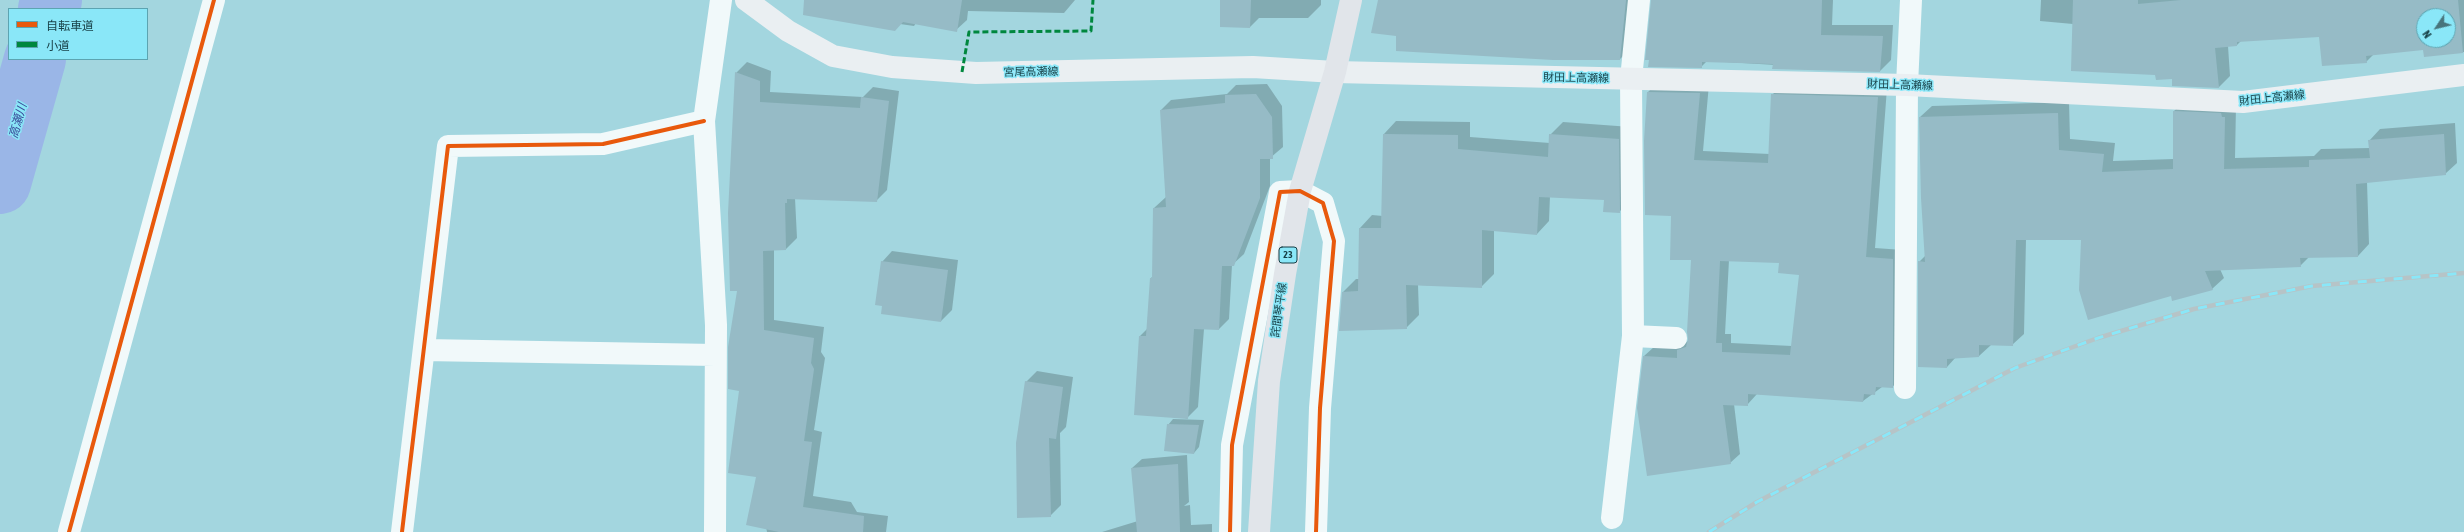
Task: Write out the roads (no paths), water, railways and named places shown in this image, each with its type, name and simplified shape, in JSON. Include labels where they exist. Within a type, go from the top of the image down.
[{"type":"main road","name":"宮尾高瀬線","points":[[746,0],[788,31],[833,56],[892,67],[976,73],[1253,67],[1334,72]]},
{"type":"main road","name":"詫間琴平線","points":[[1258,524],[1269,381],[1284,274],[1300,191],[1334,72],[1351,0]]},
{"type":"main road","name":"財田上高瀬線","points":[[1334,72],[1907,85],[2243,102],[2464,75]]},
{"type":"street","points":[[69,532],[214,0]]},
{"type":"street","points":[[715,532],[716,325],[704,121],[721,0]]},
{"type":"street","points":[[1612,518],[1632,336],[1631,79],[1639,0]]},
{"type":"street","points":[[1905,388],[1907,85],[1911,0]]},
{"type":"street","points":[[402,532],[448,146],[603,144],[704,121]]},
{"type":"street","points":[[1230,532],[1232,445],[1280,192],[1300,191],[1323,203],[1334,241],[1320,408],[1316,532]]},
{"type":"street","points":[[1632,336],[1676,338]]},
{"type":"street","points":[[424,350],[715,355]]},
{"type":"waterway","name":"高瀬川","points":[[49,8],[51,0]]},
{"type":"waterway","name":"高瀬川","points":[[0,183],[35,60]]},
{"type":"railway","points":[[1709,532],[1757,502],[2015,368],[2098,338],[2194,309],[2312,286],[2464,273]]}]
